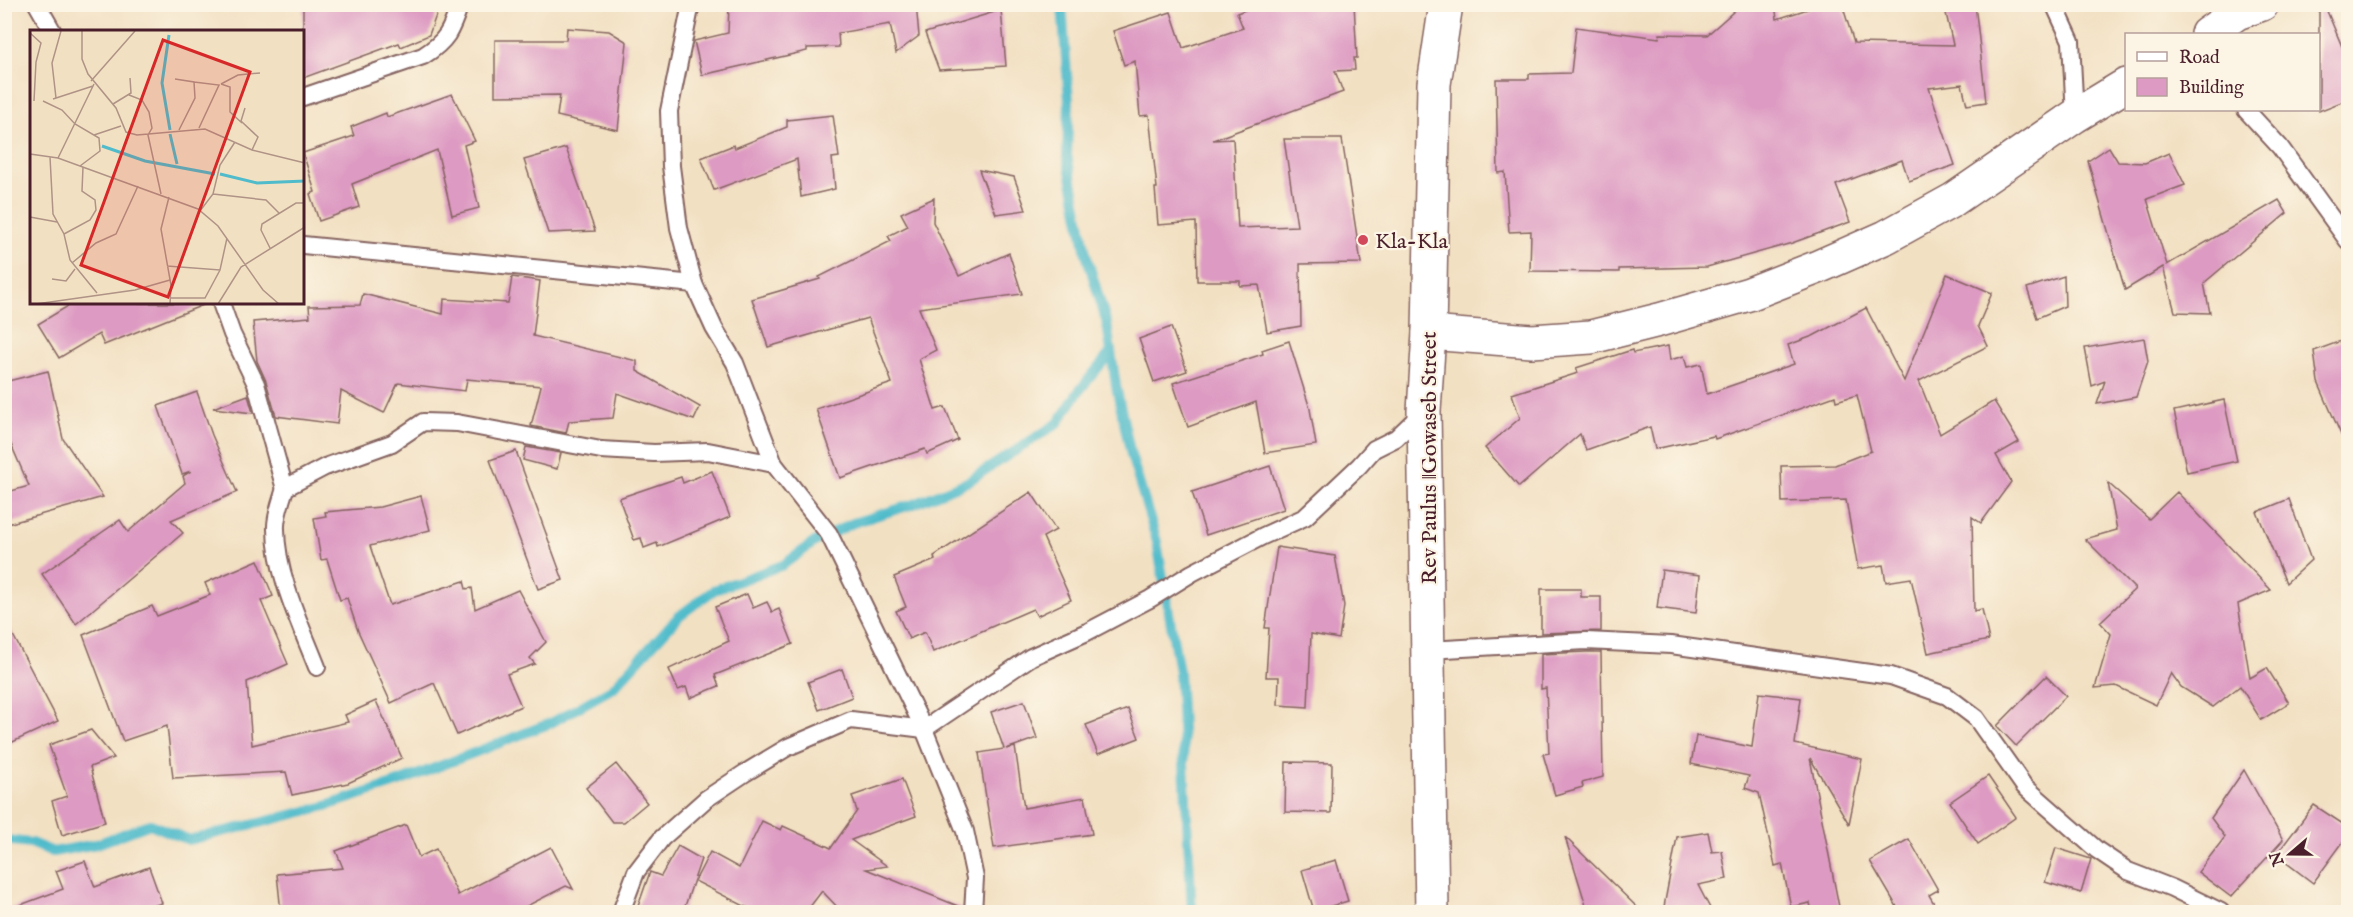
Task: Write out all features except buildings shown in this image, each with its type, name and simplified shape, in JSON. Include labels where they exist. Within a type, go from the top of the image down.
[{"type":"street","name":"Rev Paulus ǁGowaseb Street","points":[[1432,912],[1424,411],[1429,333],[1434,84],[1446,4]]},
{"type":"street","points":[[2208,33],[2237,13],[2262,4]]},
{"type":"street","points":[[1429,333],[1532,340],[1591,337],[1749,294],[1818,267],[1896,231],[1953,200],[2075,116],[2125,86]]},
{"type":"lane","points":[[37,4],[52,30]]},
{"type":"lane","points":[[304,98],[423,56],[448,37],[460,4]]},
{"type":"lane","points":[[691,4],[669,111],[671,166],[679,228],[694,284],[714,328],[735,363],[774,464],[829,534],[924,729],[965,831],[975,878],[973,912]]},
{"type":"lane","points":[[2054,4],[2071,41],[2075,116]]},
{"type":"lane","points":[[2247,111],[2280,147],[2349,241]]},
{"type":"lane","points":[[304,245],[694,284]]},
{"type":"lane","points":[[221,304],[232,334],[256,384],[285,489],[275,528],[282,566],[295,610],[317,667]]},
{"type":"lane","points":[[621,912],[636,872],[662,838],[706,799],[746,772],[788,747],[851,720],[924,729],[1031,657],[1087,632],[1192,573],[1305,517],[1374,449],[1396,438],[1424,411]]},
{"type":"lane","points":[[285,489],[325,467],[392,443],[423,422],[457,423],[601,450],[654,453],[708,451],[774,464]]},
{"type":"lane","points":[[1428,650],[1586,641],[1671,645],[1891,676],[1947,696],[1976,718],[2024,786],[2097,850],[2128,871],[2172,888],[2221,912]]},
{"type":"waterway","points":[[1062,4],[1069,102],[1067,155],[1086,254],[1107,324],[1116,386],[1131,455],[1157,542],[1179,672],[1192,912]]},
{"type":"waterway","points":[[4,840],[31,843],[53,852],[97,844],[150,824],[189,840],[326,806],[396,783],[551,723],[613,688],[679,616],[714,590],[783,565],[816,541],[853,523],[914,504],[967,482],[1058,423],[1079,391],[1111,352]]},
{"type":"place","name":"Kla-Kla","points":[[1363,240]]}]
